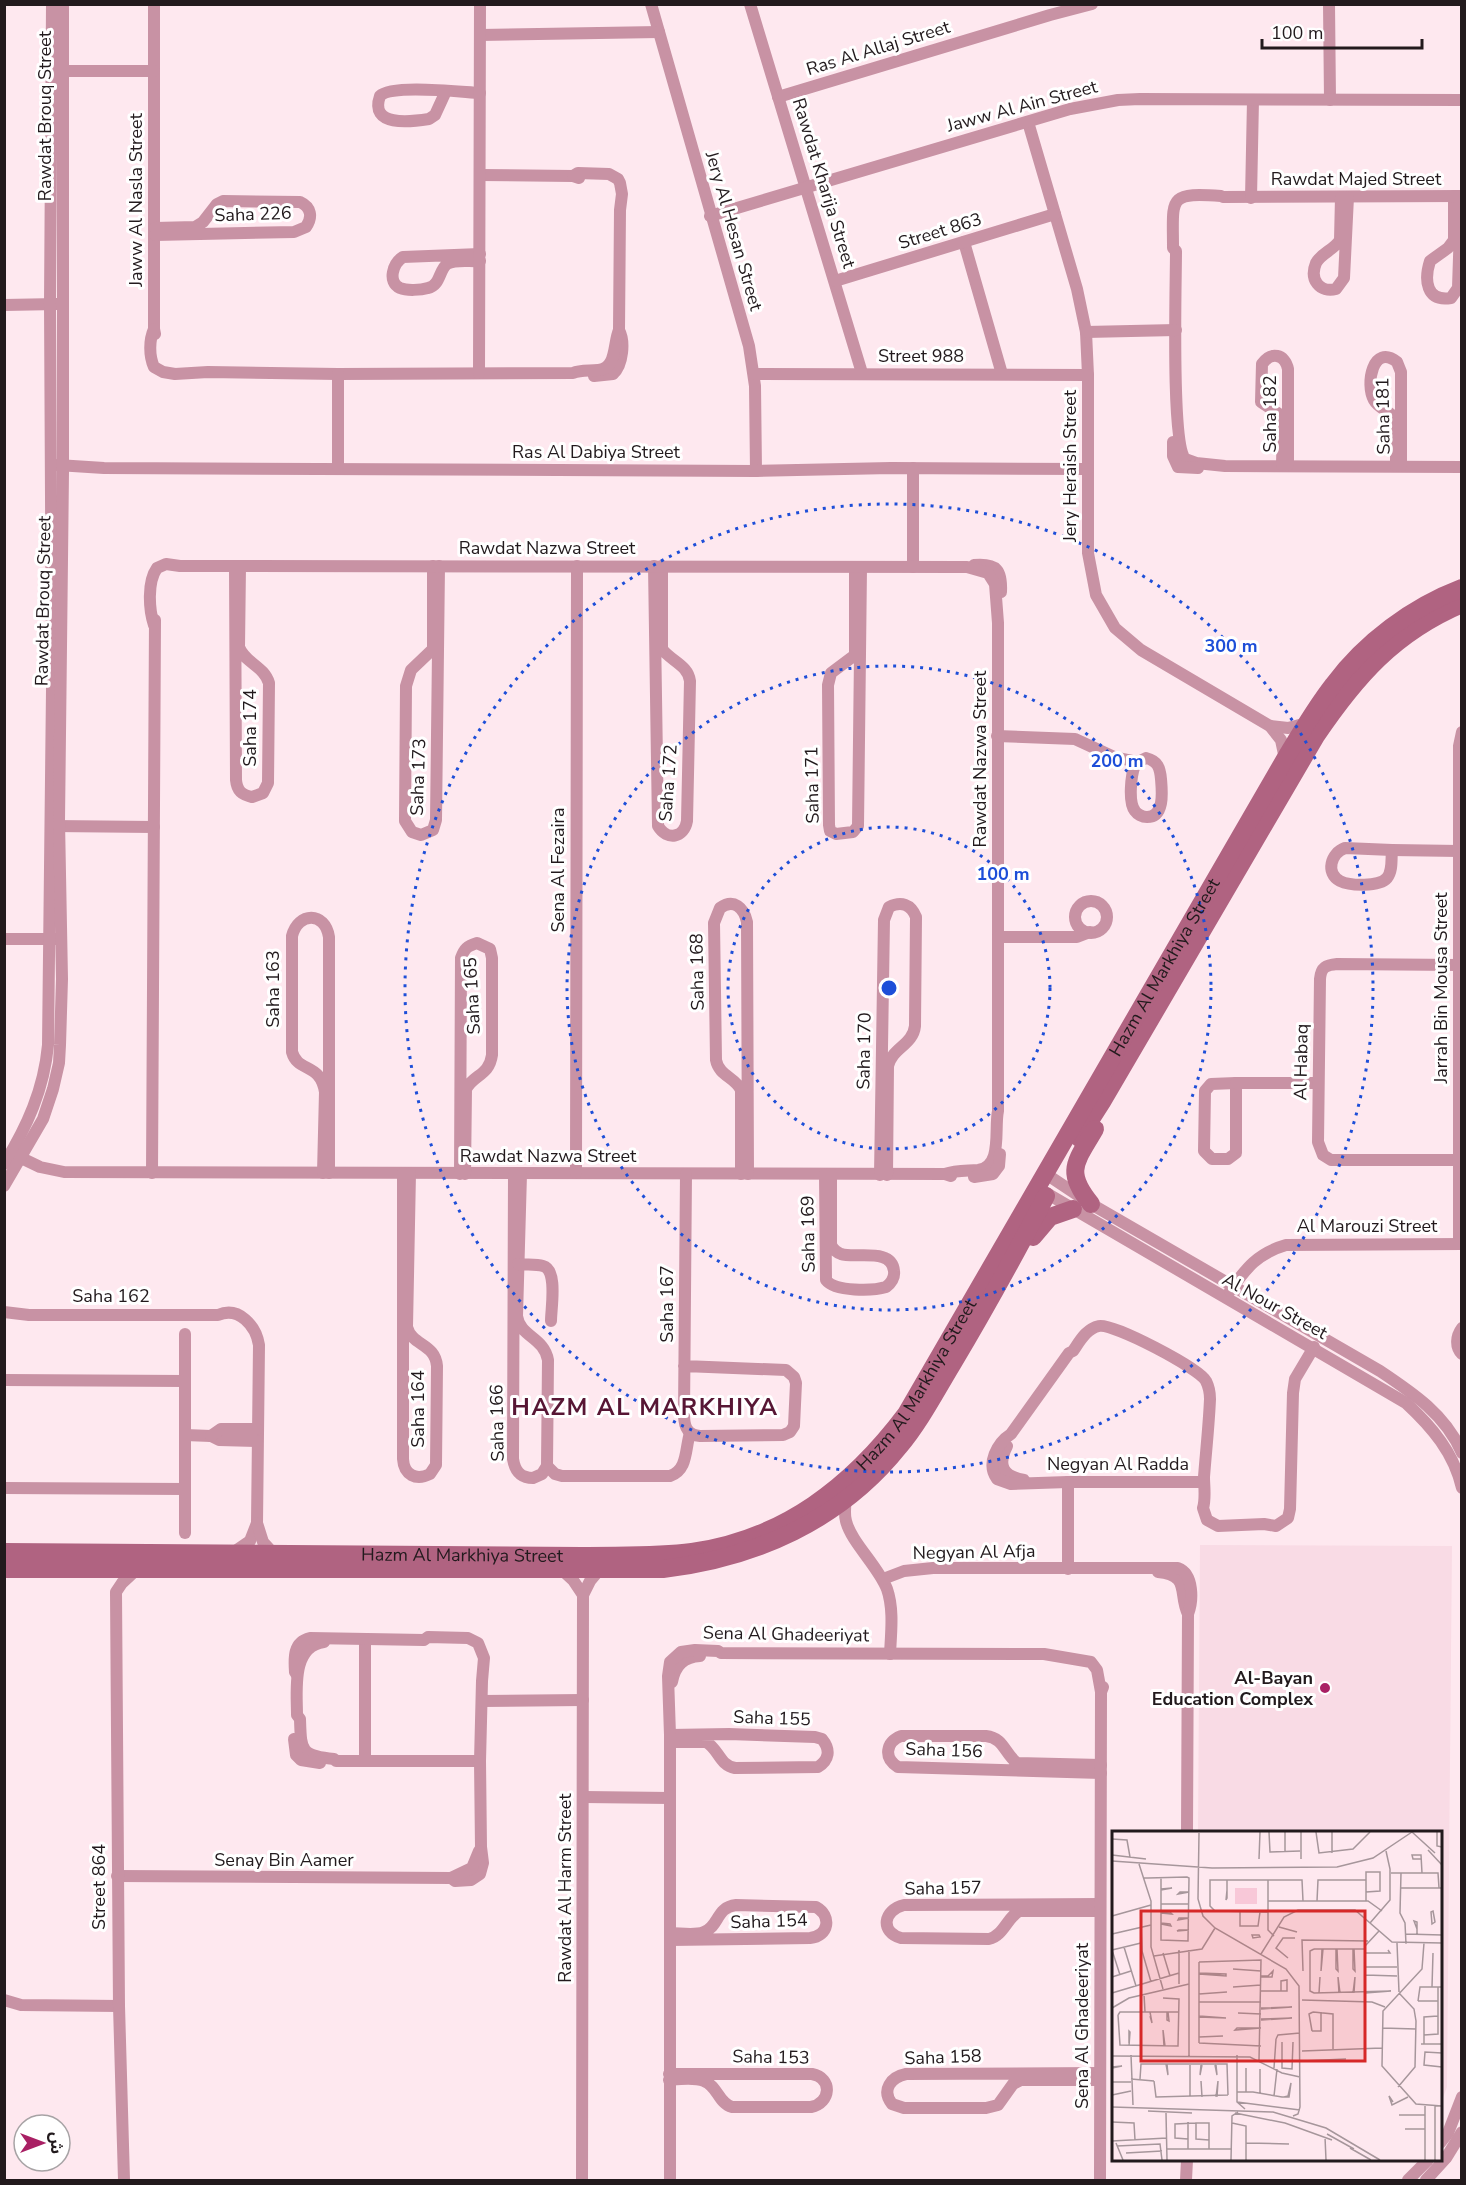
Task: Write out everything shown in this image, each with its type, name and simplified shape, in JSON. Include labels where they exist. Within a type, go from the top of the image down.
[{"type":"street","name":"Rawdat Brouq Street","points":[[4,1186],[16,1155],[43,1119],[59,1063],[55,939],[50,469],[56,304],[57,71],[52,4]]},
{"type":"street","name":"Rawdat Brouq Street","points":[[57,71],[63,4]]},
{"type":"street","name":"Jaww Al Nasla Street","points":[[154,4],[153,329],[161,363],[175,369],[206,370],[208,372],[339,374],[573,373],[599,370],[608,366],[619,330],[622,189],[620,183],[614,176],[604,174],[480,175]]},
{"type":"street","points":[[479,373],[480,4]]},
{"type":"street","name":"Jery Al Hesan Street","points":[[651,4],[749,346],[754,374],[756,471]]},
{"type":"street","name":"Rawdat Kharija Street","points":[[750,4],[862,373]]},
{"type":"street","name":"Ras Al Allaj Street","points":[[778,97],[1092,4]]},
{"type":"street","points":[[1329,4],[1330,100]]},
{"type":"street","points":[[480,35],[659,33]]},
{"type":"street","points":[[57,71],[154,71]]},
{"type":"street","points":[[446,91],[435,115],[429,119],[387,119],[380,115],[378,110],[380,96],[391,89],[446,91],[480,93]]},
{"type":"street","name":"Jaww Al Ain Street","points":[[710,216],[1070,109],[1118,100],[1461,100]]},
{"type":"street","name":"Rawdat Majed Street","points":[[1251,198],[1252,100]]},
{"type":"street","name":"Jery Heraish Street","points":[[1028,122],[1077,289],[1086,332],[1088,553],[1090,575],[1096,595],[1107,616],[1124,638],[1270,726]]},
{"type":"street","points":[[1459,196],[1459,280],[1455,294],[1451,298],[1443,299],[1430,292],[1427,276],[1430,261],[1454,240],[1459,196]]},
{"type":"street","name":"Rawdat Majed Street","points":[[1459,196],[1223,197],[1193,201],[1182,208],[1176,251],[1176,421],[1179,449],[1185,459],[1196,463],[1225,466],[1461,467]]},
{"type":"street","points":[[1345,197],[1346,272],[1341,285],[1336,289],[1323,290],[1317,286],[1314,272],[1317,261],[1340,240],[1345,197]]},
{"type":"street","name":"Saha 226","points":[[228,200],[294,201],[305,204],[310,210],[310,223],[300,231],[221,234],[155,231],[195,227],[217,204],[228,200]]},
{"type":"street","points":[[209,213],[213,225],[221,234]]},
{"type":"street","name":"Street 863","points":[[835,281],[1055,214]]},
{"type":"street","points":[[964,242],[1002,374]]},
{"type":"street","points":[[1328,251],[1338,254],[1346,261]]},
{"type":"street","points":[[1442,252],[1460,259]]},
{"type":"street","points":[[428,255],[480,258],[450,262],[435,285],[427,288],[402,289],[394,283],[393,272],[399,259],[428,255]]},
{"type":"street","points":[[428,255],[441,274]]},
{"type":"street","name":"Rawdat Brouq Street","points":[[54,826],[63,468],[56,304]]},
{"type":"street","points":[[4,305],[56,304]]},
{"type":"street","points":[[1086,332],[1176,330]]},
{"type":"street","name":"Saha 182","points":[[1278,355],[1288,364],[1289,399],[1285,465],[1283,420],[1275,411],[1263,405],[1260,398],[1262,363],[1268,357],[1278,355]]},
{"type":"street","name":"Saha 181","points":[[1382,357],[1393,359],[1399,366],[1401,397],[1399,466],[1396,419],[1375,402],[1371,384],[1374,364],[1382,357]]},
{"type":"street","points":[[338,468],[339,374]]},
{"type":"street","name":"Street 988","points":[[754,374],[1088,375]]},
{"type":"street","points":[[1387,411],[1396,405],[1401,397]]},
{"type":"street","points":[[1275,411],[1289,399]]},
{"type":"street","name":"Ras Al Dabiya Street","points":[[50,469],[338,468],[756,471],[914,468],[1088,469]]},
{"type":"street","points":[[913,567],[914,468]]},
{"type":"street","name":"Rawdat Nazwa Street","points":[[16,1155],[40,1167],[64,1172],[152,1173],[406,1173],[463,1174],[576,1173],[884,1175],[945,1174],[955,1177],[984,1177],[993,1174],[997,1170],[1000,1153],[1000,1121],[998,1111],[998,623],[993,580],[985,572],[967,567],[180,566],[166,564],[157,568],[151,579],[151,616],[154,625],[152,1173]]},
{"type":"street","name":"Saha 174","points":[[238,566],[239,647],[244,657],[267,676],[269,694],[268,783],[263,793],[252,797],[245,795],[237,787],[235,678],[238,566]]},
{"type":"street","name":"Saha 173","points":[[436,566],[438,675],[436,820],[430,833],[416,835],[407,827],[405,815],[406,686],[409,673],[433,649],[436,566]]},
{"type":"street","name":"Sena Al Fezaira","points":[[576,1173],[577,566]]},
{"type":"street","name":"Saha 172","points":[[658,566],[662,645],[664,652],[688,672],[690,681],[687,821],[686,828],[675,836],[668,836],[658,826],[656,676],[658,566]]},
{"type":"street","name":"Saha 171","points":[[858,568],[860,679],[858,826],[853,832],[837,834],[830,831],[829,825],[828,685],[831,673],[851,660],[856,651],[858,568]]},
{"type":"street","name":"Hazm Al Markhiya Street","points":[[4,1569],[663,1569],[698,1565],[737,1556],[776,1541],[817,1519],[874,1475],[899,1447],[925,1409],[1006,1271],[1101,1074],[1285,759],[1333,684],[1383,634],[1417,609],[1461,588]]},
{"type":"street","name":"Hazm Al Markhiya Street","points":[[4,1552],[571,1556],[660,1554],[694,1552],[736,1541],[770,1529],[802,1513],[837,1489],[863,1467],[906,1414],[1046,1184],[1102,1102],[1316,736],[1342,697],[1371,664],[1410,631],[1461,604]]},
{"type":"street","points":[[656,676],[661,667],[674,661]]},
{"type":"street","points":[[235,678],[242,669],[253,664]]},
{"type":"street","points":[[415,666],[429,667],[438,675]]},
{"type":"street","points":[[840,666],[854,671],[860,679]]},
{"type":"street","points":[[1270,726],[1288,728],[1307,723]]},
{"type":"street","points":[[1270,726],[1281,740],[1285,759]]},
{"type":"street","name":"Jarrah Bin Mousa Street","points":[[1460,1244],[1459,746],[1461,732]]},
{"type":"street","points":[[997,736],[1075,739],[1106,754],[1138,762],[1146,758],[1151,759],[1160,770],[1161,807],[1153,816],[1141,816],[1132,807],[1132,778],[1138,762]]},
{"type":"street","points":[[1106,754],[1132,778]]},
{"type":"street","points":[[54,826],[154,827]]},
{"type":"street","points":[[1392,850],[1388,876],[1378,883],[1343,882],[1338,880],[1331,870],[1332,859],[1345,848],[1459,851]]},
{"type":"street","points":[[998,933],[1077,937],[1101,928],[1105,923],[1105,911],[1098,902],[1086,901],[1081,904],[1075,915],[1081,930],[1090,932]]},
{"type":"street","name":"Saha 168","points":[[730,903],[741,908],[747,922],[745,1174],[740,1087],[720,1072],[716,1060],[714,923],[720,908],[730,903]]},
{"type":"street","name":"Saha 170","points":[[902,903],[914,911],[916,926],[914,1031],[909,1042],[891,1057],[888,1066],[884,1175],[882,1033],[884,920],[889,907],[902,903]]},
{"type":"street","name":"Saha 163","points":[[307,918],[315,918],[323,922],[328,929],[326,1173],[325,1092],[320,1076],[309,1067],[296,1061],[291,1046],[292,936],[299,922],[307,918]]},
{"type":"street","points":[[998,933],[1065,930],[1078,926]]},
{"type":"street","points":[[4,939],[55,939]]},
{"type":"street","name":"Saha 165","points":[[477,943],[490,950],[492,958],[492,1055],[491,1063],[483,1074],[466,1089],[463,1174],[460,1065],[461,958],[469,945],[477,943]]},
{"type":"street","name":"Al Habaq","points":[[1459,964],[1337,964],[1325,966],[1320,974],[1318,1083],[1318,1142],[1319,1149],[1326,1158],[1335,1160],[1459,1160]]},
{"type":"street","points":[[882,1033],[889,1041],[904,1045]]},
{"type":"street","points":[[309,1067],[320,1065],[328,1056]]},
{"type":"street","points":[[728,1078],[739,1073],[747,1064]]},
{"type":"street","points":[[460,1065],[471,1072],[483,1074]]},
{"type":"street","points":[[1236,1083],[1236,1153],[1228,1159],[1212,1159],[1204,1151],[1204,1096],[1206,1088],[1211,1084],[1236,1083],[1318,1083]]},
{"type":"street","points":[[1091,1204],[1077,1186],[1074,1174],[1085,1147],[1102,1117],[1102,1102]]},
{"type":"street","name":"Rawdat Brouq Street","points":[[4,1164],[16,1155]]},
{"type":"street","name":"Saha 164","points":[[406,1173],[407,1327],[410,1334],[434,1353],[437,1366],[436,1465],[434,1470],[425,1476],[411,1476],[404,1467],[406,1173]]},
{"type":"street","points":[[518,1174],[518,1322],[523,1330],[544,1347],[548,1360],[547,1466]]},
{"type":"street","name":"Saha 166","points":[[518,1174],[513,1346],[514,1467],[524,1477],[534,1478],[542,1474],[547,1466]]},
{"type":"street","name":"Saha 167","points":[[547,1466],[555,1474],[561,1476],[670,1476],[678,1473],[682,1467],[690,1433],[684,1420],[687,1371],[688,1174]]},
{"type":"street","name":"Saha 169","points":[[828,1174],[830,1240],[833,1249],[845,1255],[885,1258],[894,1268],[891,1282],[883,1288],[835,1288],[826,1280],[828,1174]]},
{"type":"street","name":"Al Nour Street","points":[[1046,1184],[1091,1204],[1380,1371],[1414,1394],[1435,1413],[1456,1441],[1461,1453]]},
{"type":"street","name":"Al Nour Street","points":[[1046,1184],[1072,1209],[1225,1299],[1314,1347],[1406,1403],[1426,1422],[1445,1447],[1459,1476],[1461,1488]]},
{"type":"street","points":[[1006,1271],[1042,1224],[1056,1213],[1072,1209]]},
{"type":"street","name":"Al Marouzi Street","points":[[1225,1299],[1250,1264],[1260,1255],[1286,1245],[1460,1244]]},
{"type":"street","points":[[825,1264],[845,1255]]},
{"type":"street","points":[[519,1264],[545,1266],[550,1271],[552,1278],[551,1321]]},
{"type":"street","name":"Saha 162","points":[[4,1312],[28,1315],[218,1315],[228,1312],[246,1319],[253,1327],[259,1345],[257,1523],[263,1542],[274,1554]]},
{"type":"street","name":"Negyan Al Radda","points":[[1098,1327],[1107,1327],[1134,1337],[1179,1362],[1201,1382],[1209,1404],[1204,1482],[1033,1482],[1014,1478],[1003,1467],[1002,1458],[1011,1434],[1069,1353],[1086,1333],[1098,1327]]},
{"type":"street","points":[[1461,1328],[1457,1343],[1461,1354]]},
{"type":"street","points":[[185,1334],[185,1533]]},
{"type":"street","points":[[513,1346],[530,1335]]},
{"type":"street","points":[[403,1352],[412,1345],[422,1344]]},
{"type":"street","points":[[1204,1482],[1203,1508],[1207,1520],[1215,1526],[1264,1524],[1276,1520],[1283,1512],[1290,1477],[1292,1402],[1295,1379],[1314,1347]]},
{"type":"street","name":"Saha 167","points":[[687,1371],[786,1370],[794,1377],[796,1389],[794,1426],[786,1434],[700,1436],[690,1433]]},
{"type":"street","name":"Saha 167","points":[[687,1371],[772,1373],[783,1376],[790,1390],[788,1421],[775,1429],[710,1430],[700,1427],[693,1420],[690,1411],[687,1371]]},
{"type":"street","points":[[4,1380],[185,1381]]},
{"type":"street","points":[[185,1435],[211,1436],[219,1440],[257,1435]]},
{"type":"street","points":[[1068,1482],[1068,1569]]},
{"type":"street","points":[[4,1488],[185,1489]]},
{"type":"street","points":[[846,1498],[845,1516],[849,1529],[883,1579],[891,1605],[890,1654]]},
{"type":"street","points":[[817,1519],[837,1521],[849,1529]]},
{"type":"street","points":[[232,1553],[250,1541],[257,1523]]},
{"type":"street","points":[[560,1568],[573,1580],[583,1595],[600,1569]]},
{"type":"street","name":"Negyan Al Afja","points":[[883,1579],[904,1571],[918,1569],[1143,1569],[1168,1573],[1178,1578],[1184,1590],[1188,1614],[1187,1831]]},
{"type":"street","points":[[99,1570],[116,1592],[119,1586],[136,1570]]},
{"type":"street","name":"Street 864","points":[[116,1592],[118,2006],[124,2181]]},
{"type":"street","name":"Rawdat Al Harm Street","points":[[582,2181],[583,1595]]},
{"type":"street","name":"Senay Bin Aamer","points":[[117,1876],[451,1878],[472,1868],[481,1847],[480,1761],[483,1652],[473,1640],[462,1637],[428,1637],[424,1640],[341,1639],[319,1642],[309,1647],[302,1656],[297,1675],[297,1716],[294,1727],[296,1755],[301,1760],[333,1763],[336,1761],[480,1761]]},
{"type":"street","points":[[365,1640],[365,1761]]},
{"type":"street","name":"Sena Al Ghadeeriyat","points":[[670,2181],[670,1688],[668,1676],[670,1662],[681,1652],[695,1650],[721,1653],[1044,1654],[1091,1662],[1097,1670],[1101,1692],[1100,2181]]},
{"type":"street","points":[[482,1701],[583,1700]]},
{"type":"street","points":[[717,1753],[729,1734]]},
{"type":"street","name":"Saha 155","points":[[729,1734],[815,1737],[822,1739],[826,1745],[827,1758],[818,1767],[811,1768],[735,1768],[727,1766],[706,1742],[670,1738],[729,1734]]},
{"type":"street","name":"Saha 156","points":[[901,1736],[987,1736],[998,1739],[1017,1763],[1101,1769],[994,1770],[898,1767],[892,1764],[888,1756],[889,1746],[894,1739],[901,1736]]},
{"type":"street","points":[[994,1770],[1002,1761],[1005,1749]]},
{"type":"street","points":[[584,1797],[670,1798]]},
{"type":"street","name":"Saha 154","points":[[736,1905],[808,1905],[816,1907],[825,1915],[827,1924],[825,1931],[815,1938],[730,1940],[670,1937],[704,1932],[709,1929],[723,1910],[736,1905]]},
{"type":"street","name":"Saha 157","points":[[904,1905],[1100,1908],[1024,1911],[1017,1913],[996,1937],[989,1939],[902,1938],[894,1936],[887,1926],[890,1911],[904,1905]]},
{"type":"street","points":[[996,1905],[1003,1913],[1007,1923]]},
{"type":"street","points":[[716,1919],[721,1931],[730,1940]]},
{"type":"street","points":[[4,2000],[21,2005]]},
{"type":"street","points":[[4,2007],[21,2005],[118,2006]]},
{"type":"street","points":[[716,2090],[727,2074]]},
{"type":"street","name":"Saha 153","points":[[727,2074],[818,2075],[824,2079],[827,2094],[820,2104],[811,2107],[732,2107],[725,2104],[716,2090],[702,2080],[669,2077],[727,2074]]},
{"type":"street","points":[[994,2074],[1001,2080],[1007,2091]]},
{"type":"street","name":"Saha 158","points":[[994,2074],[1100,2077],[1021,2080],[1013,2084],[998,2105],[987,2108],[904,2108],[892,2104],[888,2099],[888,2085],[898,2076],[994,2074]]},
{"type":"street","points":[[1442,2140],[1448,2133],[1461,2097]]},
{"type":"street","points":[[1426,2181],[1446,2158],[1461,2132]]},
{"type":"street","points":[[1186,2161],[1186,2181]]},
{"type":"street","points":[[1408,2181],[1427,2161]]},
{"type":"shaded area","name":"Al-Bayan Education Complex","points":[[1200,1545],[1452,1546],[1447,2087],[1442,2100],[1442,1831],[1198,1831]]},
{"type":"place","name":"Al-Bayan Education Complex","points":[[1325,1688]]},
{"type":"district","name":"HAZM AL MARKHIYA","points":[[645,1407]]}]
